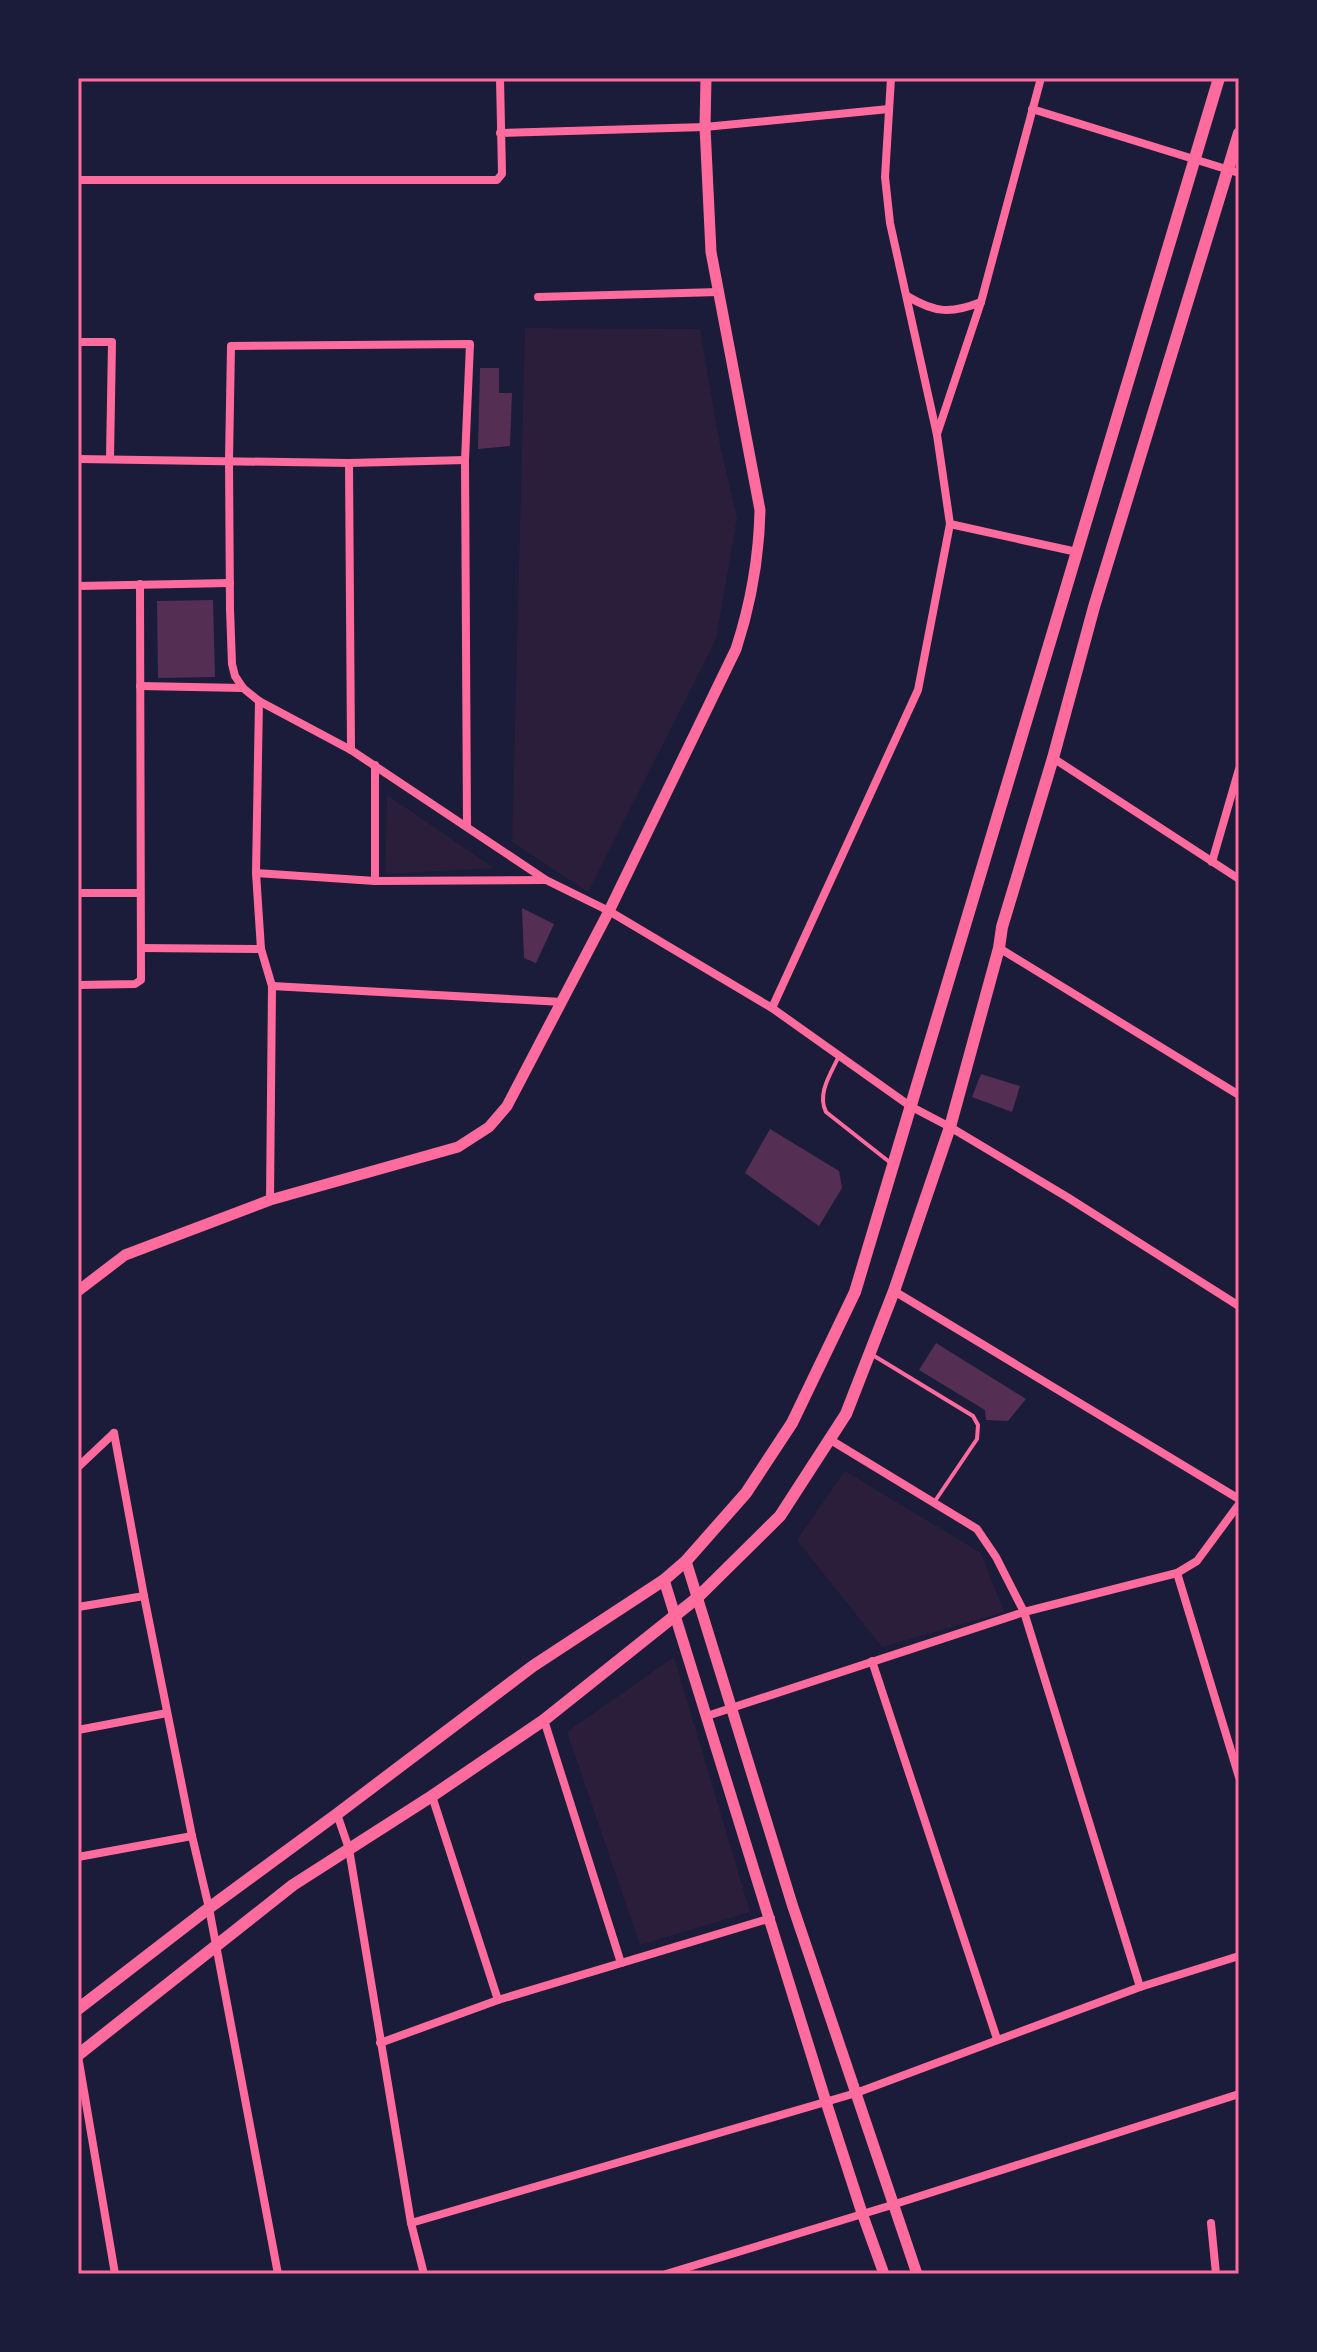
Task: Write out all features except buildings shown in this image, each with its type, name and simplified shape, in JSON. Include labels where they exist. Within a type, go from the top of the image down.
[{"type":"main road","points":[[78,2009],[533,1666],[664,1580],[686,1561],[746,1493],[792,1423],[855,1292],[1219,78]]},
{"type":"main road","points":[[78,2055],[293,1885],[544,1720],[697,1598],[780,1516],[846,1414],[894,1291],[950,1127],[1002,927],[1094,607],[1234,171],[1239,133]]},
{"type":"street","points":[[78,180],[497,180],[500,177],[500,78]]},
{"type":"street","points":[[78,1291],[125,1255],[270,1200],[458,1147],[489,1127],[507,1106],[562,1002],[736,649],[748,614],[754,579],[760,510],[711,252],[705,127],[706,78]]},
{"type":"street","points":[[772,1008],[918,690],[950,524],[937,435],[890,223],[885,177],[891,78]]},
{"type":"street","points":[[937,435],[981,302],[1041,78]]},
{"type":"street","points":[[500,133],[705,127],[889,109]]},
{"type":"street","points":[[1032,109],[1234,171]]},
{"type":"street","points":[[538,297],[719,292]]},
{"type":"street","points":[[907,296],[924,306],[943,311],[963,309],[981,302]]},
{"type":"street","points":[[78,342],[112,342],[110,458]]},
{"type":"street","points":[[467,826],[465,460],[470,344],[231,346],[232,664],[243,688],[259,701],[375,765],[546,880],[609,911],[772,1008],[910,1106],[1067,1197],[1239,1306]]},
{"type":"street","points":[[78,459],[349,463],[465,460]]},
{"type":"street","points":[[349,463],[351,750]]},
{"type":"street","points":[[950,524],[1077,552]]},
{"type":"street","points":[[78,586],[230,583]]},
{"type":"street","points":[[78,985],[139,983],[140,584]]},
{"type":"street","points":[[140,686],[243,688]]},
{"type":"street","points":[[259,701],[256,873],[261,949],[272,986],[270,1200]]},
{"type":"street","points":[[1053,758],[1239,879]]},
{"type":"street","points":[[375,765],[375,881]]},
{"type":"street","points":[[1212,862],[1239,769]]},
{"type":"street","points":[[256,873],[375,881],[546,880]]},
{"type":"street","points":[[78,893],[140,893]]},
{"type":"street","points":[[141,948],[261,949]]},
{"type":"street","points":[[999,948],[1239,1095]]},
{"type":"street","points":[[272,986],[562,1002]]},
{"type":"street","points":[[707,1716],[1024,1612],[1177,1573],[1197,1561],[1239,1502],[894,1291]]},
{"type":"street","points":[[78,1467],[114,1433],[278,2274]]},
{"type":"street","points":[[829,1439],[977,1529],[996,1557],[1024,1612],[1140,1987]]},
{"type":"street","points":[[686,1561],[793,1907],[917,2274]]},
{"type":"street","points":[[1177,1573],[1239,1777]]},
{"type":"street","points":[[664,1580],[826,2102],[884,2274]]},
{"type":"street","points":[[78,1607],[144,1596]]},
{"type":"street","points":[[872,1661],[997,2039]]},
{"type":"street","points":[[78,1730],[167,1713]]},
{"type":"street","points":[[544,1720],[621,1963]]},
{"type":"street","points":[[432,1796],[498,2000]]},
{"type":"street","points":[[337,1814],[349,1849],[411,2223],[424,2274]]},
{"type":"street","points":[[78,1857],[192,1836]]},
{"type":"street","points":[[380,2043],[498,2000],[771,1918]]},
{"type":"street","points":[[411,2223],[856,2093],[1140,1987],[1239,1956]]},
{"type":"street","points":[[78,2055],[115,2274]]},
{"type":"street","points":[[666,2274],[1239,2094]]},
{"type":"street","points":[[1211,2223],[1216,2274]]},
{"type":"lane","points":[[839,1055],[821,1103],[826,1112],[892,1164]]},
{"type":"lane","points":[[870,1353],[973,1416],[978,1425],[977,1439],[934,1503]]},
{"type":"shaded area","points":[[525,328],[700,329],[718,435],[737,518],[716,639],[588,892],[512,842]]},
{"type":"shaded area","points":[[387,795],[494,868],[385,874]]},
{"type":"shaded area","points":[[845,1471],[981,1553],[1004,1612],[882,1647],[797,1540]]},
{"type":"shaded area","points":[[674,1657],[750,1912],[640,1945],[567,1732]]}]
